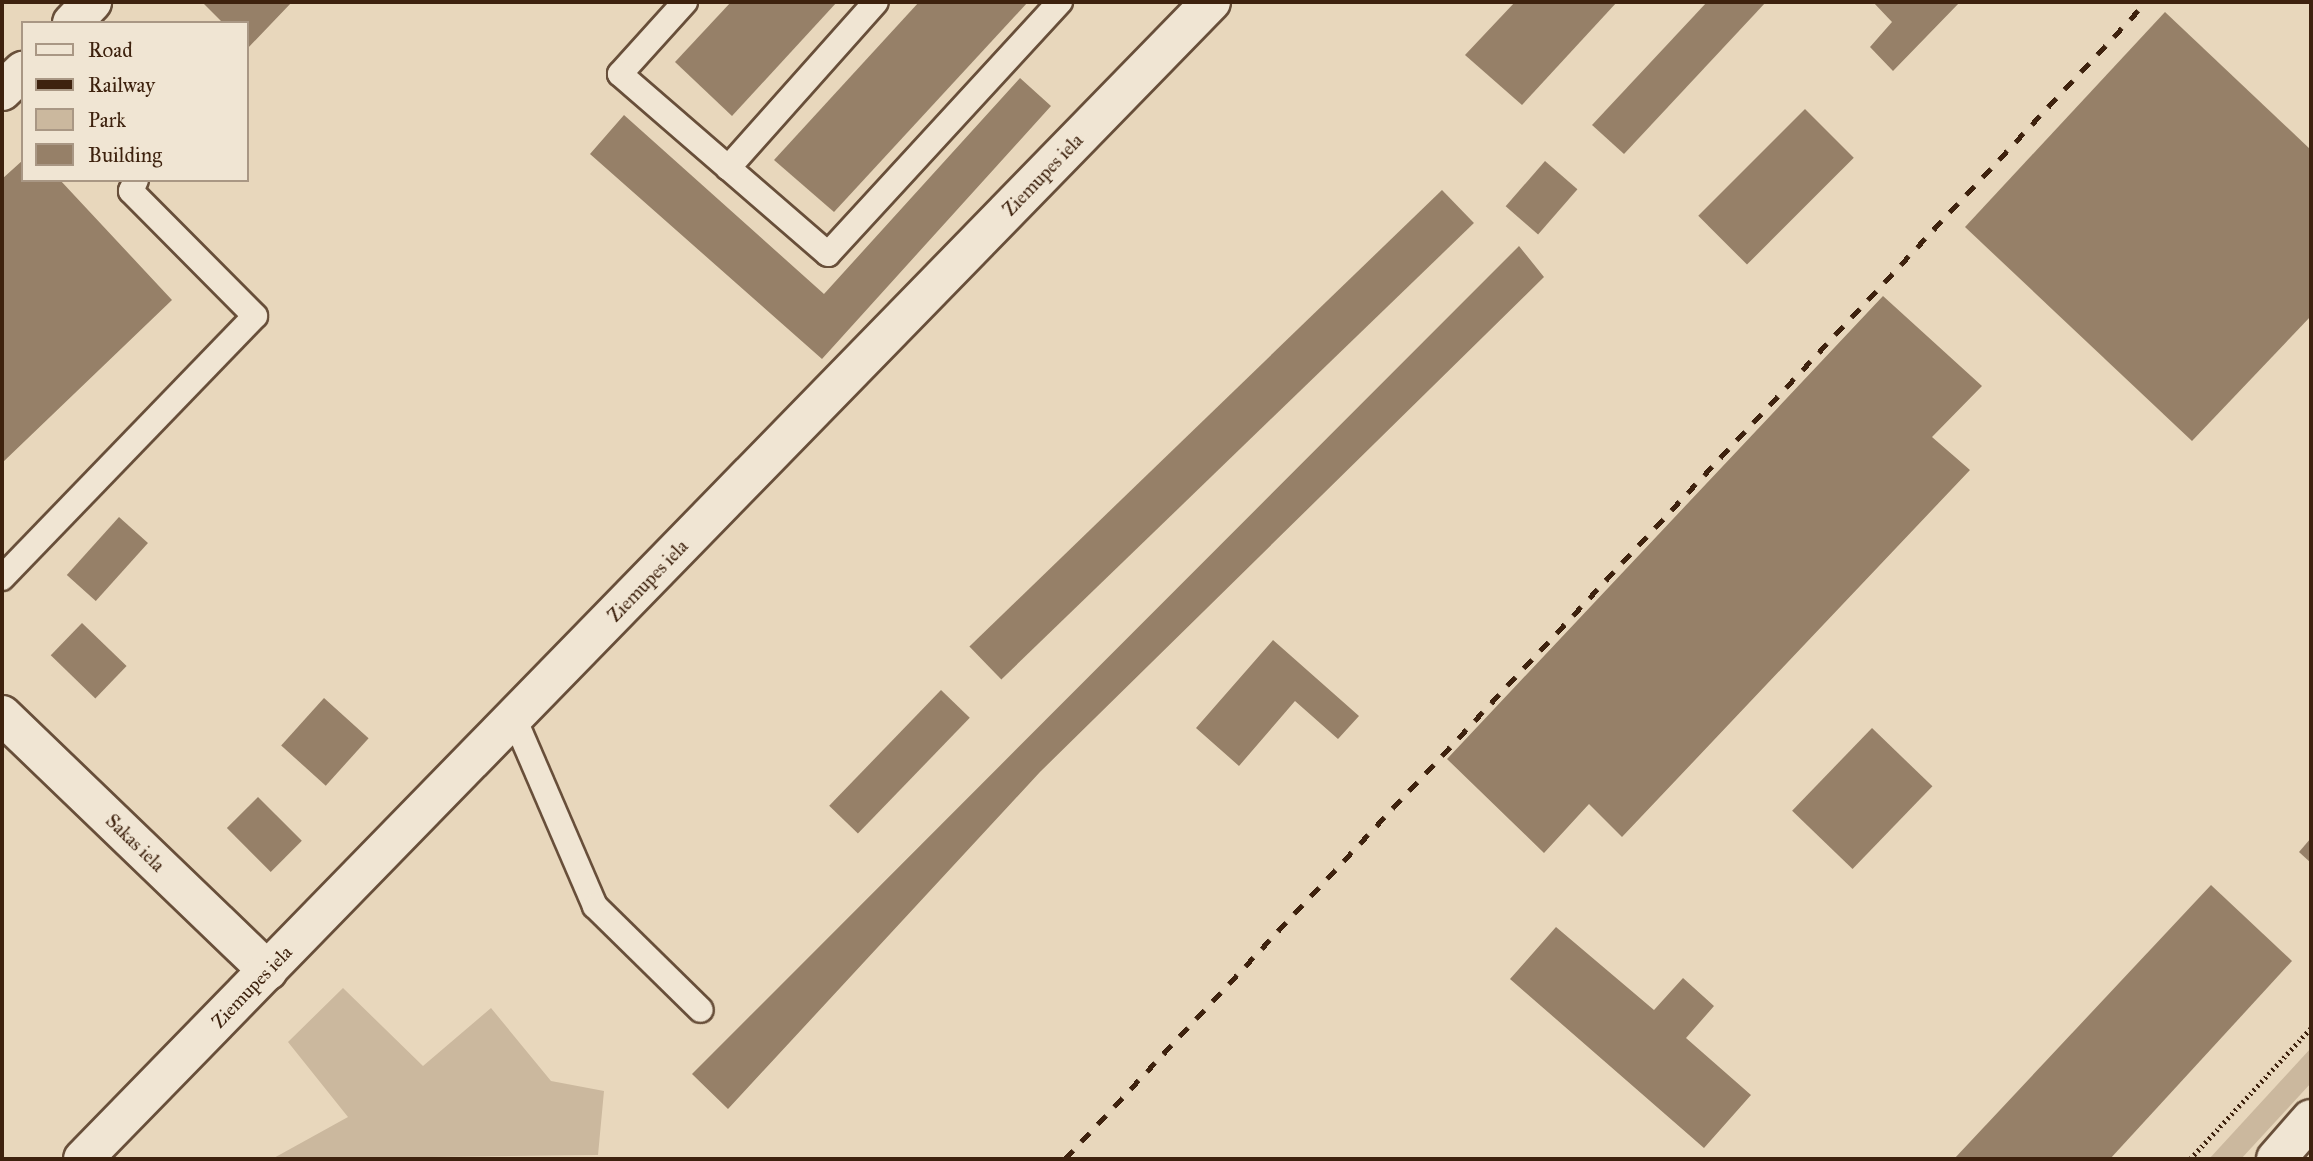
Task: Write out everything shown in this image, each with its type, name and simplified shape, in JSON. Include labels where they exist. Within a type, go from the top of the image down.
[{"type":"street","points":[[74,21],[92,2]]},
{"type":"street","name":"Ziemupes iela","points":[[83,1159],[1211,2]]},
{"type":"street","points":[[2,91],[21,73]]},
{"type":"street","name":"Sakas iela","points":[[2,715],[268,971]]},
{"type":"street","points":[[2276,1159],[2311,1119]]},
{"type":"lane","points":[[685,2],[620,74],[828,254],[1060,2]]},
{"type":"lane","points":[[728,168],[876,2]]},
{"type":"lane","points":[[2,578],[255,316],[131,191],[135,182]]},
{"type":"lane","points":[[514,718],[595,906],[701,1010]]},
{"type":"path","points":[[2190,1159],[2311,1028]]},
{"type":"green space","points":[[343,988],[423,1066],[491,1008],[551,1081],[604,1091],[598,1155],[272,1159],[348,1117],[288,1042]]},
{"type":"green space","points":[[2311,1048],[2311,1083],[2241,1159],[2209,1159]]},
{"type":"building","points":[[202,2],[292,2],[248,48],[248,21],[221,21]]},
{"type":"building","points":[[731,2],[837,2],[732,116],[675,62]]},
{"type":"building","points":[[919,2],[1028,2],[834,212],[774,160]]},
{"type":"building","points":[[1515,2],[1617,2],[1522,105],[1465,55]]},
{"type":"building","points":[[1707,2],[1766,2],[1624,154],[1592,125]]},
{"type":"building","points":[[1873,2],[1960,2],[1893,71],[1870,47],[1892,22]]},
{"type":"building","points":[[2165,12],[2311,150],[2311,316],[2192,441],[1965,227]]},
{"type":"building","points":[[1020,78],[1051,106],[822,359],[590,154],[624,115],[824,294]]},
{"type":"building","points":[[1805,109],[1854,158],[1747,265],[1698,216]]},
{"type":"building","points":[[1545,161],[1577,189],[1538,234],[1506,206]]},
{"type":"building","points":[[21,162],[21,182],[62,182],[172,300],[2,463],[2,179]]},
{"type":"building","points":[[1442,190],[1474,223],[1001,679],[969,646]]},
{"type":"building","points":[[1519,246],[1544,277],[1040,772],[728,1109],[692,1074]]},
{"type":"building","points":[[1883,296],[1982,386],[1932,437],[1970,470],[1622,837],[1589,804],[1544,853],[1447,759]]},
{"type":"building","points":[[119,517],[148,543],[96,601],[67,575]]},
{"type":"building","points":[[82,623],[127,666],[95,698],[51,655]]},
{"type":"building","points":[[1273,640],[1359,716],[1338,739],[1295,701],[1239,766],[1196,728]]},
{"type":"building","points":[[941,690],[970,718],[858,834],[829,806]]},
{"type":"building","points":[[324,698],[369,738],[326,786],[281,746]]},
{"type":"building","points":[[1872,728],[1932,786],[1853,869],[1792,811]]},
{"type":"building","points":[[258,797],[302,841],[271,872],[227,828]]},
{"type":"building","points":[[2311,838],[2311,863],[2299,852]]},
{"type":"building","points":[[2211,885],[2292,961],[2110,1159],[1954,1159]]},
{"type":"building","points":[[1556,927],[1654,1010],[1683,978],[1714,1006],[1686,1038],[1751,1095],[1704,1148],[1510,979]]},
{"type":"railway","points":[[1065,1159],[2146,2]]}]
